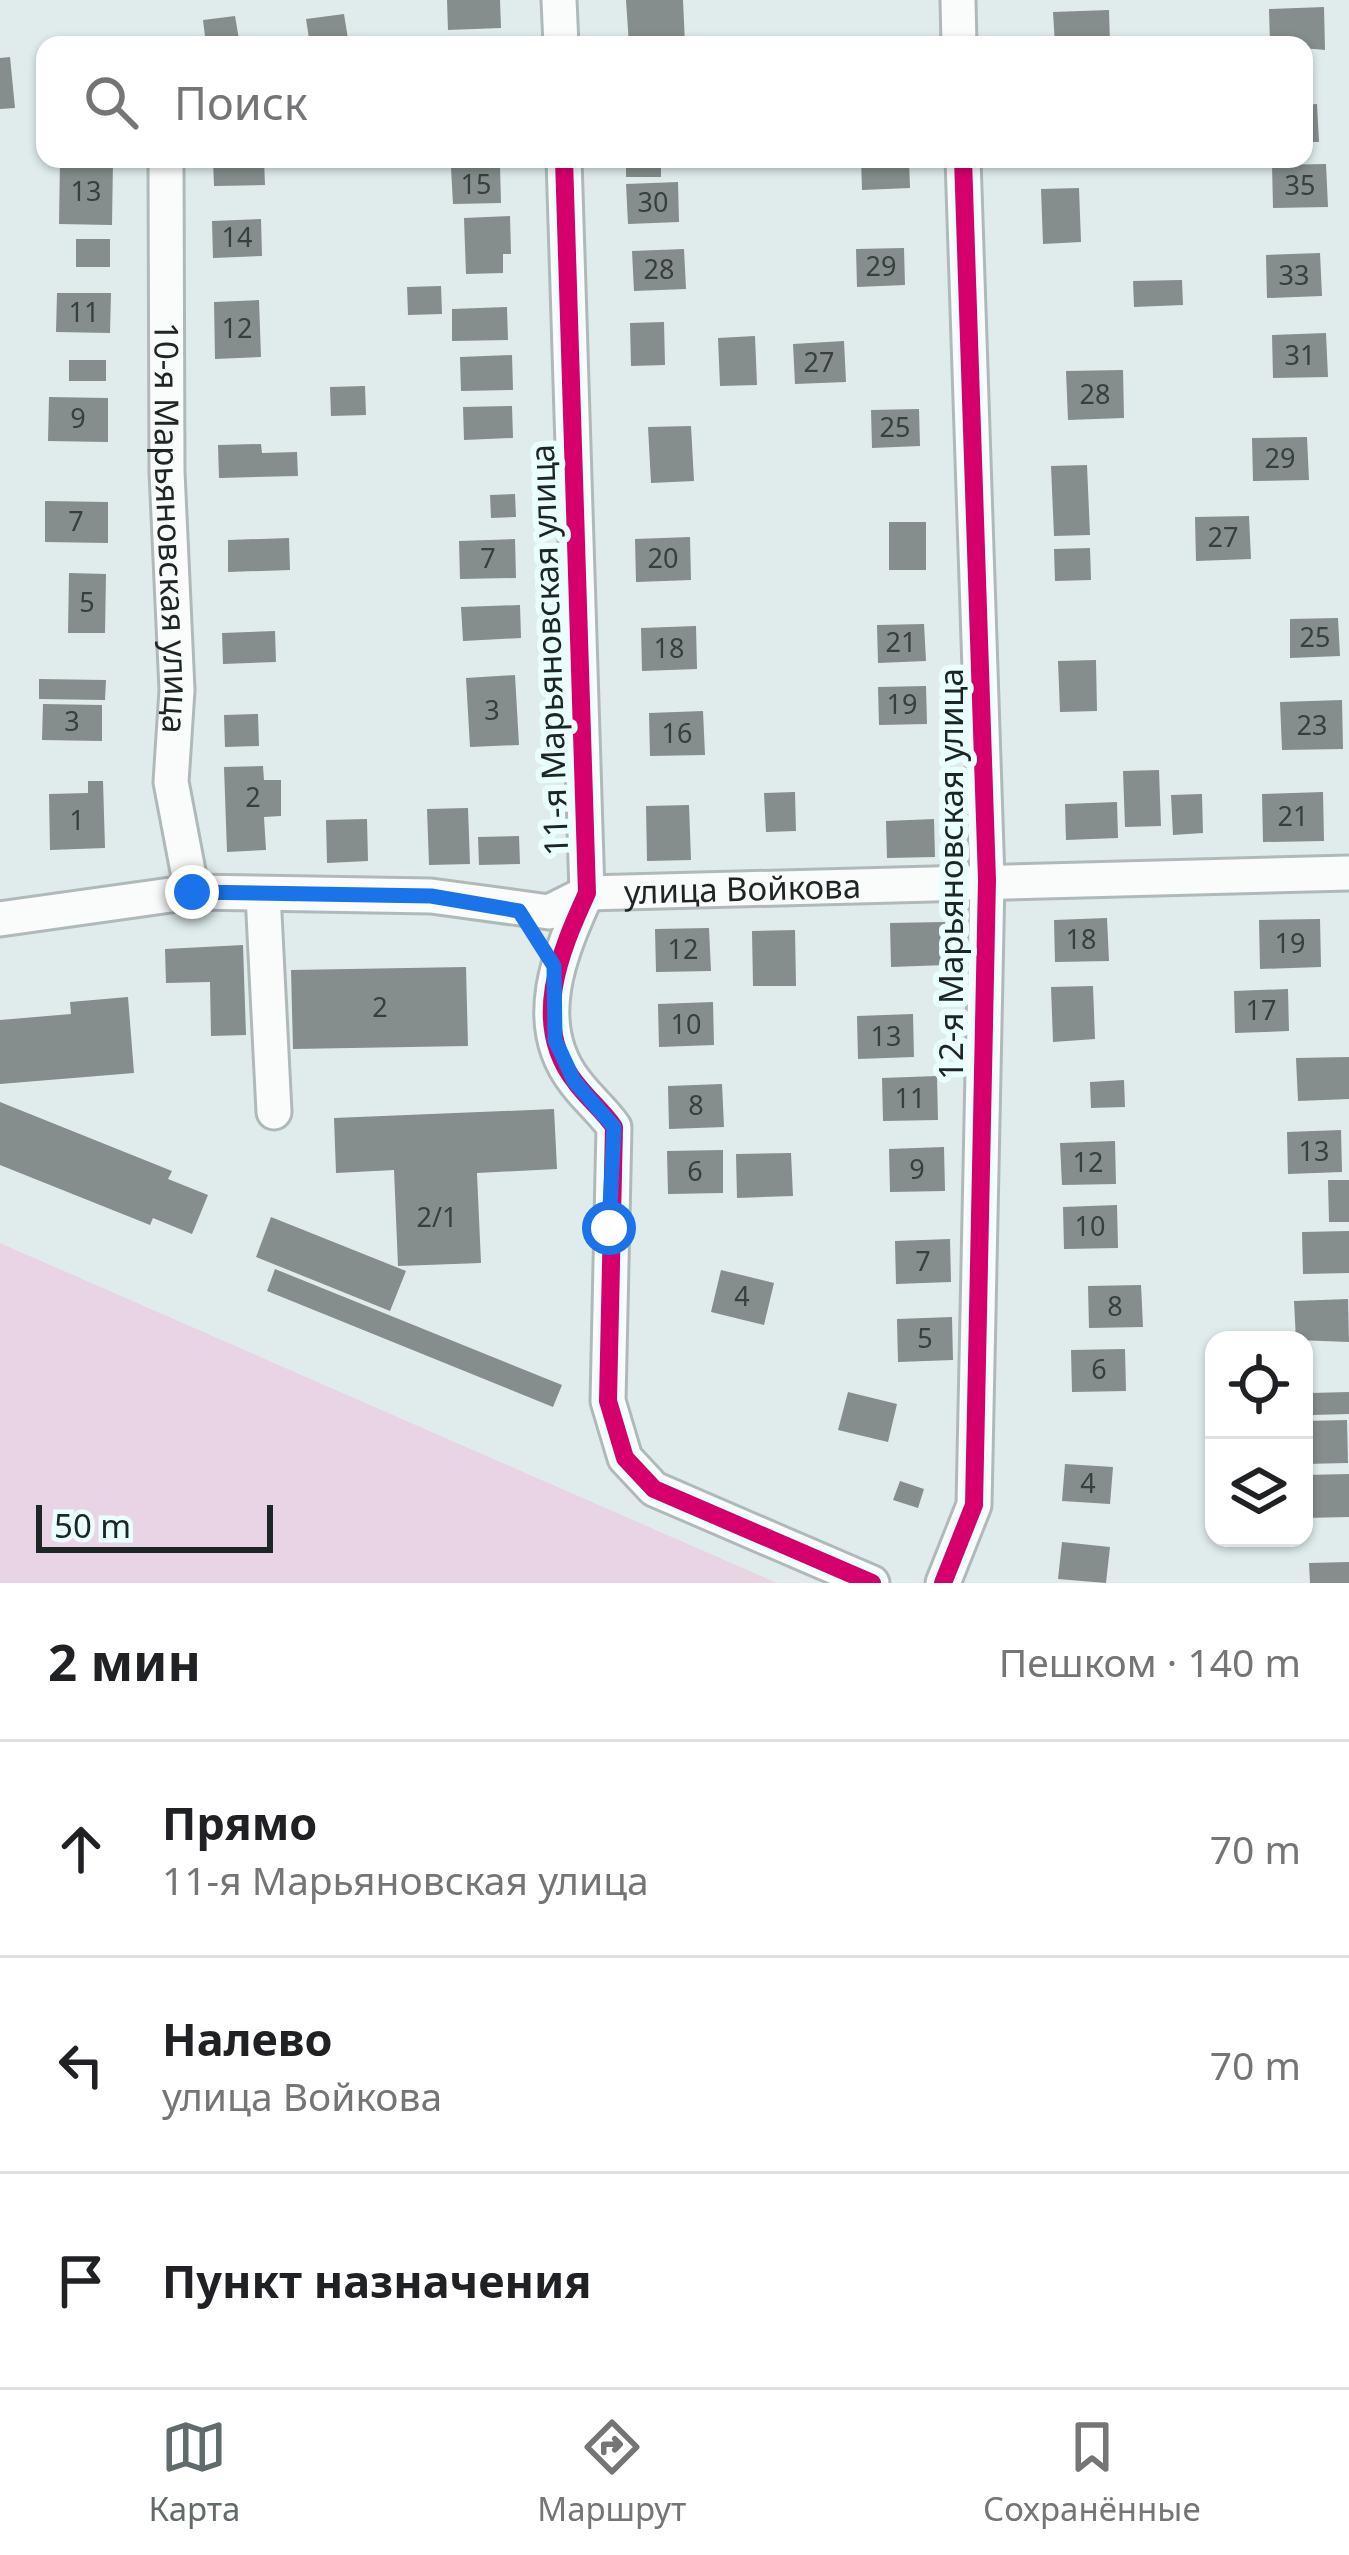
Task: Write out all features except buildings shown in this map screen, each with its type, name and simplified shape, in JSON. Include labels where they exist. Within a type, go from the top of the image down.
[{"type":"street","points":[[559,0],[561,36]]},
{"type":"street","points":[[958,0],[959,36]]},
{"type":"street","name":"10-я Марьяновская улица","points":[[166,168],[167,472],[177,690],[171,782],[192,892]]},
{"type":"street","name":"11-я Марьяновская улица","points":[[564,168],[586,893],[554,966],[555,1040],[574,1081],[614,1127],[608,1401],[625,1458],[654,1489],[872,1583]]},
{"type":"street","name":"12-я Марьяновская улица","points":[[943,1583],[974,1504],[987,880],[963,168]]},
{"type":"street","name":"улица Войкова","points":[[0,919],[192,892],[431,896],[549,912],[586,893],[1349,873]]},
{"type":"street","points":[[263,894],[274,1112]]},
{"type":"street","points":[[519,911],[554,966]]},
{"type":"shaded area","points":[[0,1243],[777,1583],[0,1583]]},
{"type":"cycle path","points":[[564,168],[587,893],[559,963],[552,1013],[562,1060],[614,1127],[608,1401],[625,1458],[654,1489],[872,1583]]},
{"type":"cycle path","points":[[943,1583],[974,1505],[987,880],[963,168]]},
{"type":"route","points":[[192,892],[431,896],[519,911],[554,966],[555,1040],[574,1081],[614,1127],[609,1228]]}]
